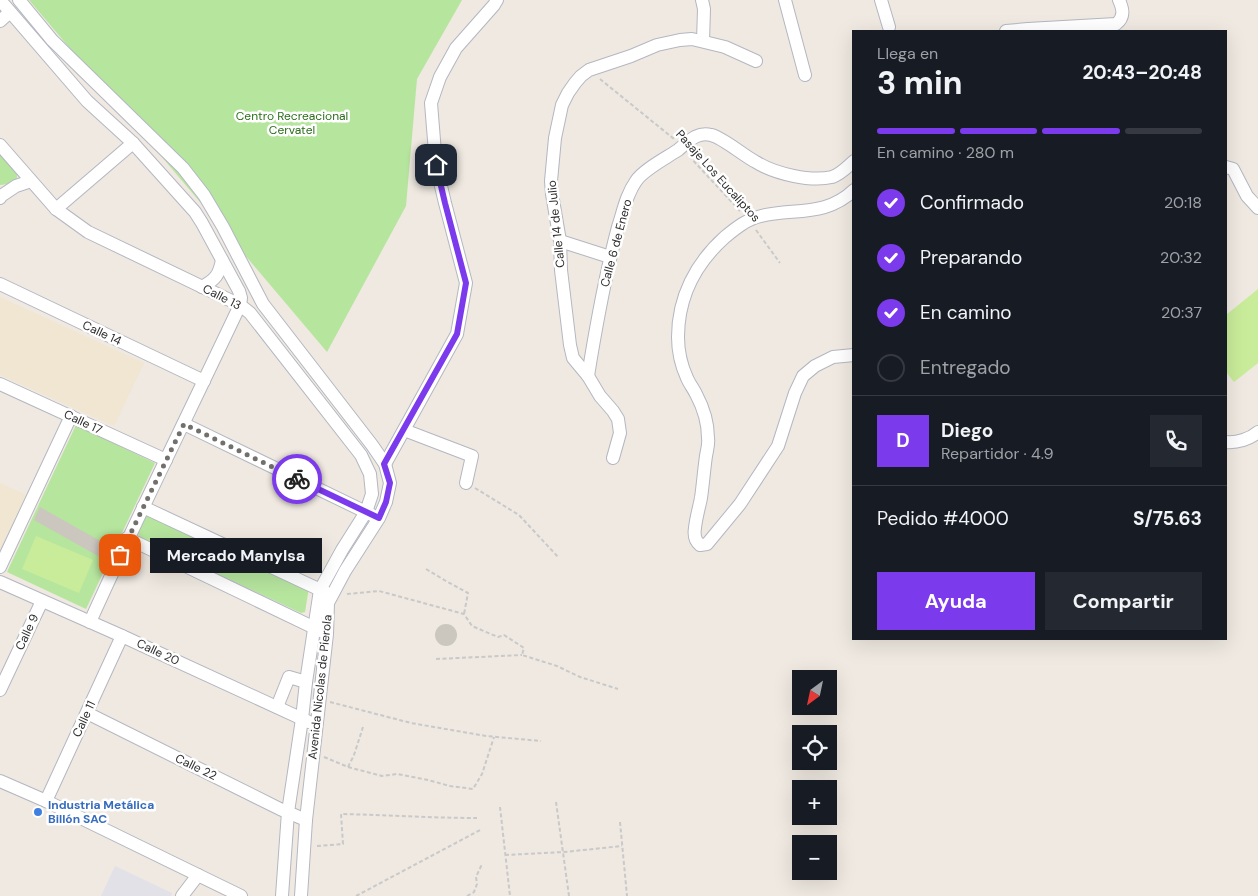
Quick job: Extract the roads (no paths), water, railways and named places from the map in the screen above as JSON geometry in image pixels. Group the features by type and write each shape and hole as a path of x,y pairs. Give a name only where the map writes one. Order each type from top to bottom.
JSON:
{"street":[{"path":"0,0 87,101 133,143 195,212 239,291 240,305 184,424 127,538 90,622"},
{"path":"19,0 52,40 183,168 204,195 224,226 263,304 372,445 384,464 457,334 466,283 436,165 431,103 440,77 456,48 497,0"},
{"path":"702,0 704,10 703,41"},
{"path":"785,0 805,75"},
{"path":"880,0 889,28"},
{"path":"1017,30 1116,24 1121,20 1123,12 1119,0"},
{"path":"0,21 10,12"},
{"name":"Calle 14 de Julio","path":"613,458 620,433 616,414 602,400 588,376 573,358 570,345 561,270 560,241 551,181 555,138 562,104 581,76 589,70 657,45 692,39 725,47 756,61"},
{"name":"Calle 6 de Enero","path":"588,376 610,257 625,203 635,182 645,173 693,137 712,134 758,164 784,174 807,178 832,176 843,171 852,164"},
{"path":"56,209 133,143"},
{"name":"Calle 13","path":"0,145 56,209 88,232 240,305 250,313 361,455 370,474 372,494 366,512 342,550 326,593"},
{"path":"1227,167 1233,169 1247,196 1258,208"},
{"path":"0,196 16,186 31,181"},
{"path":"852,192 841,200 826,207 767,215 748,220 718,244 701,264 687,289 680,317 678,345 688,380 702,406 707,425 708,445 695,529 696,542 700,545 707,544 740,504 778,446 803,376 815,366 833,357 852,355"},
{"path":"560,241 610,257"},
{"path":"202,287 215,279 220,272 222,260"},
{"name":"Calle 14","path":"0,284 204,381"},
{"name":"Calle 17","path":"0,384 166,460"},
{"path":"0,566 71,416"},
{"path":"184,424 379,518"},
{"path":"404,430 472,456 466,483"},
{"path":"1227,442 1248,438 1258,432"},
{"name":"Avenida Nicolas de Pierola","path":"301,896 306,820 327,634 328,603 326,593 346,571 379,518 386,502 390,483 384,464"},
{"path":"143,507 326,593 314,628 306,682 288,812 282,896"},
{"path":"127,538 327,634"},
{"name":"Calle 20","path":"0,582 316,725"},
{"name":"Calle 9","path":"0,690 42,600"},
{"name":"Calle 11","path":"46,801 122,636"},
{"path":"277,707 289,677 306,682"},
{"name":"Calle 22","path":"87,713 306,820"},
{"path":"0,781 46,801 241,896"},
{"path":"182,896 198,875"}],"place":[{"name":"Mercado Manylsa","path":"120,555"},
{"name":"Industria Metálica Billón SAC","path":"38,812"}],"park label":[{"name":"Centro Recreacional Cervatel","path":"292,123"}]}
